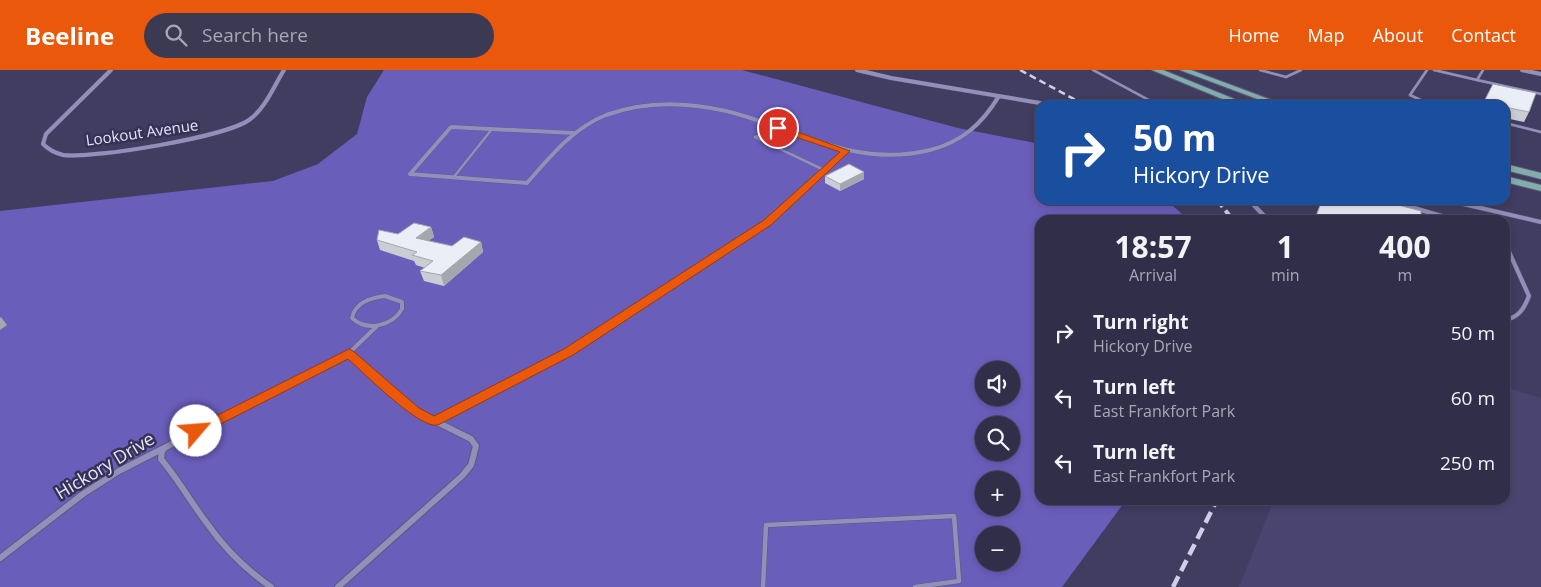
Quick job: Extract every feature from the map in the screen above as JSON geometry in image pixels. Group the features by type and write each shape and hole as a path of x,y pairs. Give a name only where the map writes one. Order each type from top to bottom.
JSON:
{"main road":[{"path":"1156,70 1232,100"},
{"path":"1184,70 1267,100"},
{"path":"1510,167 1541,176"},
{"path":"1510,180 1541,188"}],"street":[{"name":"Lookout Avenue","path":"111,70 46,134 43,144 50,152 66,155 131,148 207,135 236,127 249,120 284,70"},
{"path":"857,70 891,78 1035,102"},
{"path":"1522,70 1541,74"},
{"path":"574,132 451,127 410,174 527,184 574,132 607,115 632,108 664,104 712,109 739,115 845,151 896,155 923,151 948,144 973,129 984,119 999,96"},
{"path":"338,587 448,490 471,464 476,446 471,439 415,411 349,353"},
{"name":"Hickory Drive","path":"0,558 83,494 144,457 349,353"},
{"path":"179,440 162,451 161,459 220,540 238,560 270,587"}],"lane":[{"path":"1093,70 1149,100"},
{"path":"1260,70 1280,77 1290,78 1294,77 1301,70"},
{"path":"1420,100 1410,95 1427,70"},
{"path":"1434,70 1541,94"},
{"path":"1477,80 1483,70"},
{"path":"1510,124 1541,132"},
{"path":"778,128 755,137 824,170"},
{"path":"453,178 492,129"},
{"path":"434,422 577,347 767,222 845,151"},
{"path":"1254,205 1263,215"},
{"path":"1404,205 1438,215"},
{"path":"1467,205 1509,215"},
{"path":"1510,215 1541,222"},
{"path":"1510,254 1529,296 1524,309 1514,318 1510,319"},
{"path":"349,353 377,326 398,316 403,306 402,302 392,297 377,297 361,303 355,308 352,318 354,322 360,325 377,326"},
{"path":"763,587 766,525 954,516 959,581 915,587"}],"shaded area":[{"path":"384,70 742,70 958,128 1035,143 1035,205 1172,205 1183,215 1035,215 1035,505 1122,505 1062,587 0,587 0,211 273,181 318,164 357,134 367,97"},
{"path":"1510,389 1541,398 1541,587 1239,587 1272,505 1510,505"}],"building":[{"path":"1493,84 1536,93 1529,112 1510,108 1510,100 1485,100"},
{"path":"849,164 864,172 840,184 825,176"},
{"path":"1320,205 1398,205 1421,211 1421,214 1425,215 1317,215"},
{"path":"414,223 431,227 416,238 452,246 464,237 481,242 441,275 420,271 433,261 412,255 417,252 377,240 379,230 398,234"}],"railway":[{"path":"1020,70 1076,100"},
{"path":"1221,205 1229,215"},
{"path":"1173,587 1214,505"}],"route":[{"path":"196,431 349,353 415,411 434,422 569,352 767,222 845,151 778,128"}]}
